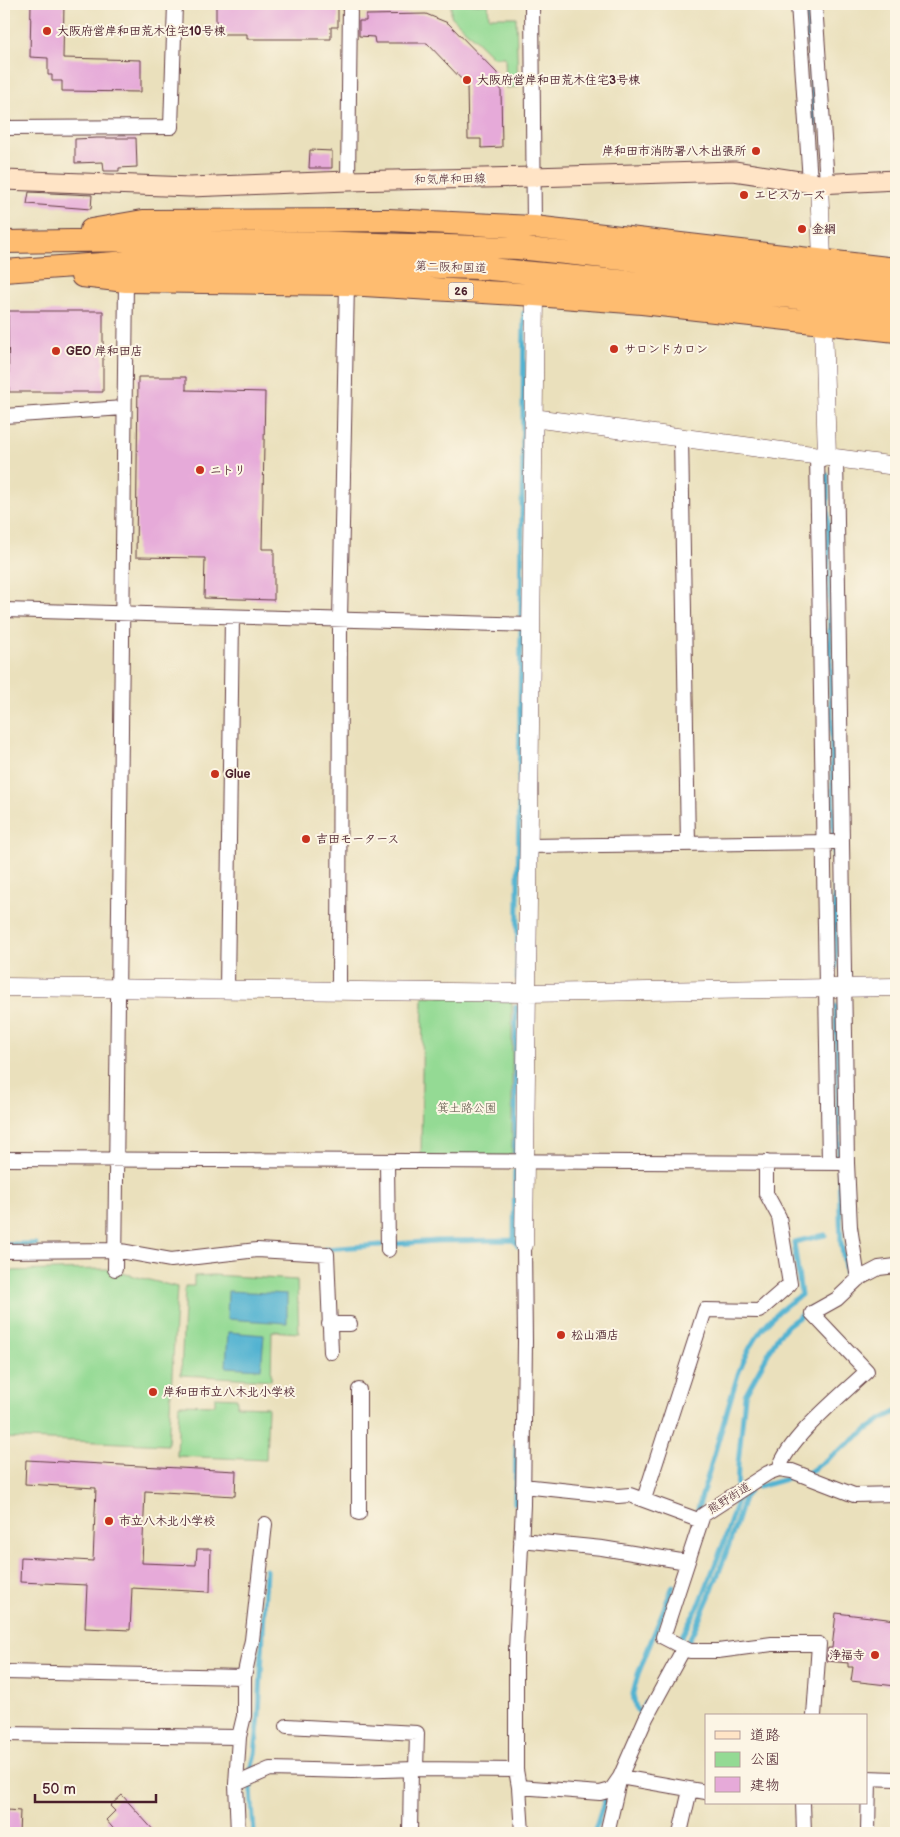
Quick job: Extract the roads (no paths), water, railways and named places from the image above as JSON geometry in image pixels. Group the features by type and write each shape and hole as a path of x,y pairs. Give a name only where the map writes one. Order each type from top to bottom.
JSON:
{"highway":[{"name":"26","path":"26,241 143,221 388,220 534,227 896,269"},
{"name":"第二阪和国道","path":"4,242 26,241 208,250 479,268 792,297 896,311"},
{"name":"第二阪和国道","path":"14,271 129,262 208,250 518,248 786,276 896,291"},
{"name":"26","path":"14,271 126,281 346,284 642,303 896,331"}],"main road":[{"name":"和気岸和田線","path":"4,180 190,187 734,171 819,183 896,180"}],"street":[{"path":"4,128 171,127 175,4"},
{"path":"348,181 350,4"},
{"path":"532,4 534,227"},
{"path":"798,4 819,183"},
{"path":"815,4 822,259"},
{"path":"115,1270 126,281"},
{"path":"339,991 340,620 346,284"},
{"path":"522,1833 516,1770 516,1650 523,1505 524,1244 535,296"},
{"path":"823,322 833,842 826,987 839,1163 858,1279"},
{"path":"4,416 124,408"},
{"path":"533,418 896,466"},
{"path":"681,437 688,844"},
{"path":"827,456 833,842 845,987 839,1163"},
{"path":"4,610 531,625"},
{"path":"227,989 232,617"},
{"path":"528,846 833,842"},
{"path":"4,987 527,993 896,986"},
{"path":"4,1159 839,1163"},
{"path":"387,1161 388,1250"},
{"path":"644,1500 705,1310 759,1311 790,1284 779,1217 766,1193 766,1162"},
{"path":"4,1251 115,1250 171,1260 257,1250 326,1254 330,1352"},
{"path":"896,1266 879,1268 858,1279 837,1299 812,1313 867,1372 806,1429 782,1460 779,1469 792,1471 854,1495 896,1494"},
{"path":"329,1324 350,1324"},
{"path":"359,1390 359,1514"},
{"name":"熊野街道","path":"523,1486 618,1496 630,1495 701,1521 703,1515 779,1469"},
{"path":"701,1521 663,1637 690,1651 718,1651 772,1644 819,1644 814,1714"},
{"path":"238,1833 236,1784 239,1737 244,1716 244,1677 252,1640 265,1524"},
{"path":"521,1540 602,1548 688,1562"},
{"path":"607,1833 620,1777 680,1645"},
{"path":"4,1672 244,1677"},
{"path":"286,1726 418,1733 410,1833"},
{"path":"4,1734 239,1737"},
{"path":"236,1784 270,1768 352,1771 414,1769 516,1770"},
{"path":"519,1787 606,1792 620,1777"},
{"path":"620,1777 705,1792"},
{"path":"868,1833 868,1778 896,1780"},
{"path":"680,1833 690,1790"},
{"path":"803,1804 804,1833"}],"water":[{"path":"228,1291 287,1294 287,1323 227,1319"},
{"path":"228,1332 264,1335 261,1369 226,1367"}],"waterway":[{"path":"806,4 817,164"},
{"path":"4,295 4,322"},
{"path":"521,618 524,313"},
{"path":"827,475 836,967"},
{"path":"517,979 521,630"},
{"path":"836,1006 841,1243 847,1279 844,1286"},
{"path":"515,1153 516,1007"},
{"path":"515,1171 514,1240 518,1246"},
{"path":"697,1512 743,1361 762,1328 779,1311 801,1295 794,1242 825,1235"},
{"path":"394,1244 437,1241 514,1240"},
{"path":"4,1244 36,1244"},
{"path":"325,1249 381,1245"},
{"path":"678,1643 700,1603 724,1542 737,1500 738,1464 745,1395 778,1336 788,1325 811,1308"},
{"path":"808,1473 882,1419 896,1412"},
{"path":"515,1503 516,1445"},
{"path":"758,1487 793,1477"},
{"path":"687,1644 712,1591 744,1498 749,1492"},
{"path":"254,1833 250,1774 255,1754 259,1715 266,1570"},
{"path":"641,1712 636,1710 633,1694 638,1674 673,1586"},
{"path":"640,1714 645,1703"},
{"path":"594,1833 607,1793"}],"place":[{"name":"大阪府営岸和田荒木住宅10号棟","path":"47,31"},
{"name":"大阪府営岸和田荒木住宅3号棟","path":"467,80"},
{"name":"岸和田市消防署八木出張所","path":"756,151"},
{"name":"エビスカーズ","path":"744,195"},
{"name":"金綱","path":"802,229"},
{"name":"サロンドカロン","path":"614,349"},
{"name":"GEO 岸和田店","path":"56,351"},
{"name":"ニトリ","path":"200,470"},
{"name":"Glue","path":"215,774"},
{"name":"吉田モータース","path":"306,839"},
{"name":"松山酒店","path":"561,1335"},
{"name":"岸和田市立八木北小学校","path":"153,1392"},
{"name":"市立八木北小学校","path":"109,1521"},
{"name":"浄福寺","path":"875,1655"}],"park label":[{"name":"箕土路公園","path":"467,1108"}]}
